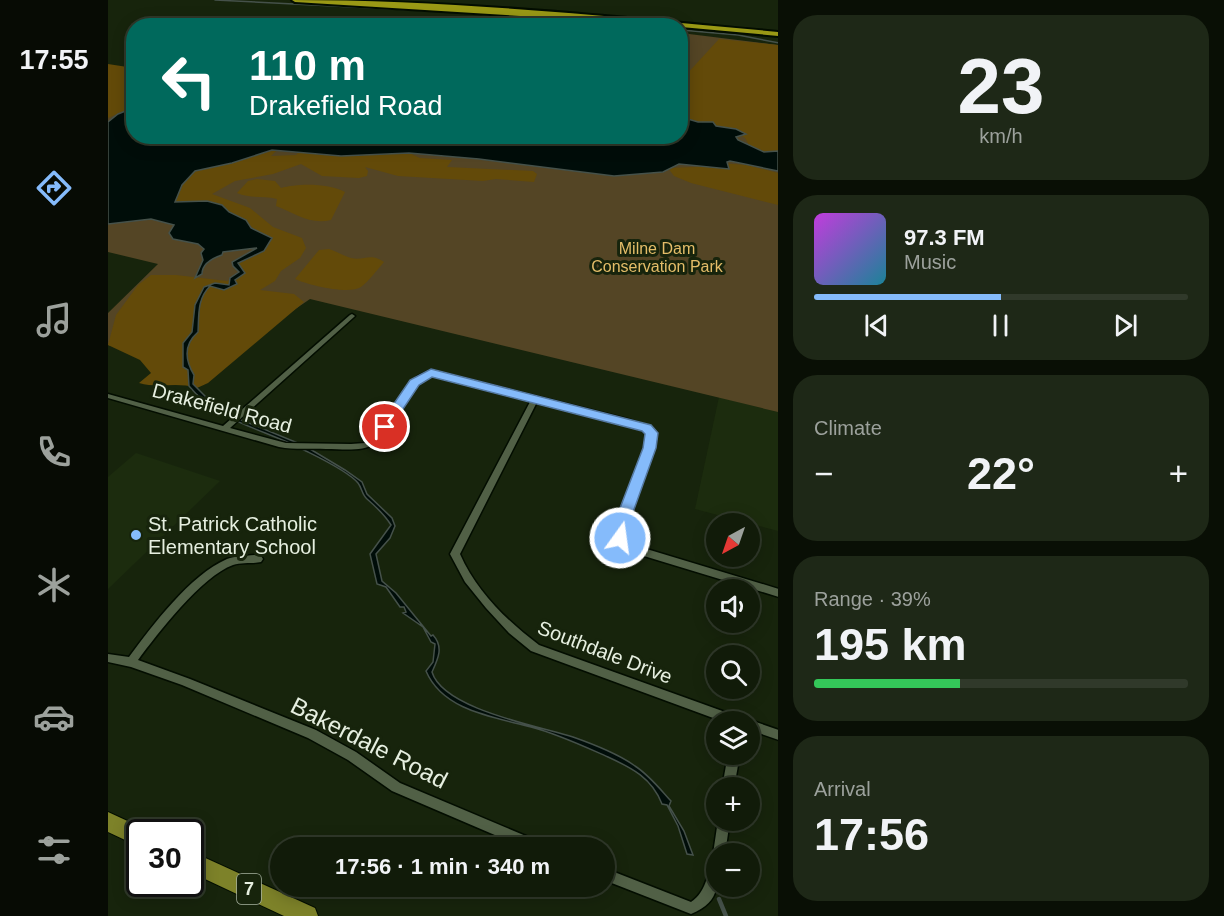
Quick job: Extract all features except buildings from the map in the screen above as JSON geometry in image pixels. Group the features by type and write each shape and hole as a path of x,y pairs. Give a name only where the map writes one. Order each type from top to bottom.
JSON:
{"highway":[{"path":"296,0 341,1"},
{"path":"317,0 541,12 606,18"},
{"path":"436,0 664,18"},
{"path":"688,20 778,27"},
{"path":"688,26 778,34"}],"main road":[{"path":"108,822 126,830"},
{"name":"7","path":"204,868 307,916"}],"street":[{"path":"224,429 352,316"},
{"name":"Drakefield Road","path":"108,396 284,446 365,446 381,433 414,383 431,372 627,422 646,428 651,433 650,448 620,529 620,538 637,550 778,593"},
{"name":"Southdale Drive","path":"535,399 455,554 460,570 516,635 536,648 709,711"},
{"path":"131,662 152,633 214,572 240,559 258,559"},
{"name":"Bakerdale Road","path":"108,658 131,662 312,734 352,756 396,787 515,837"},
{"path":"760,729 778,735"},
{"path":"615,878 691,908 697,906 706,895"}],"shaded area":[{"path":"719,39 778,45 778,154 753,152 745,138 737,133 721,127 688,121 688,73"},
{"path":"108,64 126,67 126,110 108,118"},
{"path":"126,111 126,144 688,144 688,119 713,122 716,126 736,129 746,134 736,137 738,140 764,152 778,151 778,171 730,161 727,162 729,169 679,164 663,172 614,176 479,159 409,153 341,156 272,150 232,163 195,171 182,185 175,202 207,201 222,205 229,212 246,220 251,228 272,238 264,251 238,263 245,273 235,280 237,284 224,290 210,286 203,296 198,332 190,342 187,353 194,375 193,384 213,404 232,416 305,446 345,470 362,482 367,494 392,518 395,526 390,538 376,554 382,581 396,593 436,640 439,653 432,672 440,685 472,706 573,737 635,766 650,778 671,801 669,806 684,831 693,855 687,854 678,826 667,805 662,804 653,787 633,770 561,737 471,710 444,695 426,671 433,662 435,644 431,642 423,627 403,613 406,612 404,607 400,607 386,587 377,584 370,554 391,525 365,497 358,483 317,456 228,417 201,398 189,386 188,370 183,367 183,343 192,332 195,305 204,287 215,283 229,285 230,278 239,272 232,262 257,248 223,252 222,255 209,262 202,270 202,274 195,278 203,260 201,253 204,249 198,244 173,239 169,233 174,225 151,219 108,224 108,122"},
{"path":"277,150 271,156 296,155 300,151 341,156 409,153 420,158 452,160 447,167 533,171 537,174 534,182 496,179 483,181 398,176 365,167 368,171 367,176 359,178 322,176 301,164 273,174 235,181 212,194 250,208 273,227 302,238 306,248 300,258 281,271 275,281 260,290 294,294 304,302 208,383 197,388 139,383 151,373 140,360 108,345 116,315 138,285 151,275 176,275 227,281 244,273 238,264 264,251 254,229 245,220 225,209 207,201 175,203 182,185 195,171 232,163"},
{"path":"718,163 747,165 778,173 778,205 691,183 674,176 668,168"},
{"path":"257,179 275,181 281,188 313,185 331,187 345,192 331,220 316,221 302,218 276,206 277,199 237,193 248,181"},
{"path":"329,249 351,258 371,257 384,262 364,285 355,289 328,288 295,279 319,250"},
{"path":"719,397 778,412 778,531 760,526 760,513 710,513 695,509"},
{"name":"St. Patrick Catholic Elementary School","path":"136,453 220,481 108,589 108,477"}],"green space":[{"name":"Milne Dam Conservation Park","path":"688,34 778,45 778,412 310,299 204,372 108,345 108,313 158,264 108,252 108,65 126,68 126,144 688,144"}],"waterway":[{"path":"215,0 528,18"},
{"path":"688,31 738,35 778,43"},
{"path":"719,899 726,916"}],"place":[{"name":"St. Patrick Catholic Elementary School","path":"136,535"}],"route":[{"path":"385,427 414,383 431,372 646,428 651,433 650,448 620,529 620,538"}]}
